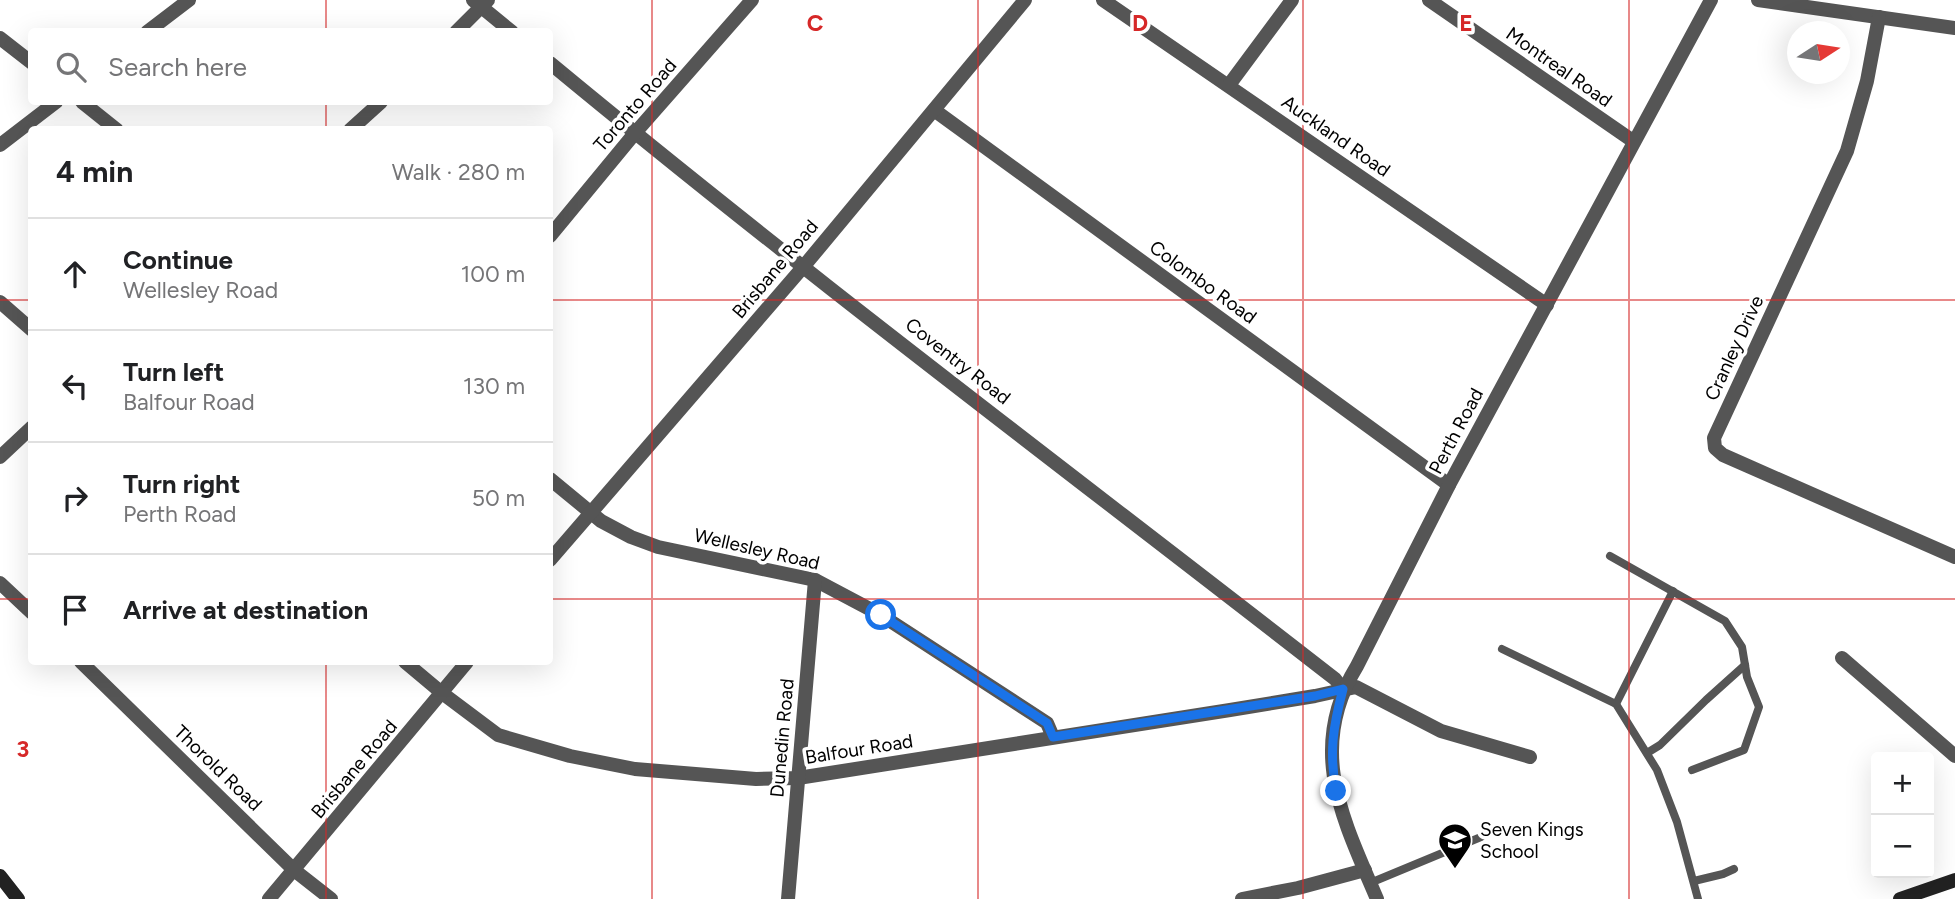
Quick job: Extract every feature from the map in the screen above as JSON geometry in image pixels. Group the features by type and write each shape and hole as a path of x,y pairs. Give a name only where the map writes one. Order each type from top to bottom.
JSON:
{"street":[{"path":"153,28 189,0"},
{"name":"Toronto Road","path":"553,232 752,0"},
{"name":"Brisbane Road","path":"553,557 804,266 1025,0"},
{"name":"Auckland Road","path":"1103,0 1547,305"},
{"path":"1228,85 1292,0"},
{"name":"Montreal Road","path":"1429,0 1633,141"},
{"name":"Perth Road","path":"1377,899 1342,815 1332,767 1333,729 1343,689 1449,485 1711,0"},
{"path":"1758,0 1955,27"},
{"path":"459,28 481,2 508,28"},
{"name":"Cranley Drive","path":"1879,17 1867,81 1847,152 1714,438 1716,448 1723,455 1955,557"},
{"path":"0,38 28,60"},
{"name":"Coventry Road","path":"553,66 635,134 1335,679 1343,689"},
{"path":"0,145 52,105"},
{"path":"86,105 112,126"},
{"path":"354,126 378,105"},
{"name":"Colombo Road","path":"934,110 1449,485"},
{"path":"0,302 28,326"},
{"path":"0,457 28,431"},
{"name":"Wellesley Road","path":"553,482 592,513 631,537 658,547 814,579 881,615 1047,723 1053,737"},
{"name":"Dunedin Road","path":"788,899 814,579"},
{"path":"0,583 28,610"},
{"path":"1842,658 1955,756"},
{"name":"Thorold Road","path":"84,665 294,870 331,899"},
{"name":"Balfour Road","path":"409,665 498,735 570,756 635,769 756,779 798,778 1303,698 1343,689"},
{"name":"Brisbane Road","path":"269,899 465,665"},
{"path":"1343,689 1356,687 1441,732 1530,757"},
{"path":"0,876 18,899"},
{"path":"1242,899 1367,877"},
{"path":"1900,899 1955,880"}],"lane":[{"path":"1610,556 1725,621 1742,647 1759,707 1744,750 1692,770"},
{"path":"1615,704 1673,592"},
{"path":"1502,649 1615,704 1657,770 1677,822 1698,899"},
{"path":"1647,754 1745,665"},
{"path":"1367,877 1481,837"},
{"path":"1694,881 1734,869"}],"place":[{"name":"Seven Kings School","path":"1455,870"}],"route":[{"path":"881,615 1047,723 1053,737 1315,696 1343,689 1331,749 1336,791"}]}
